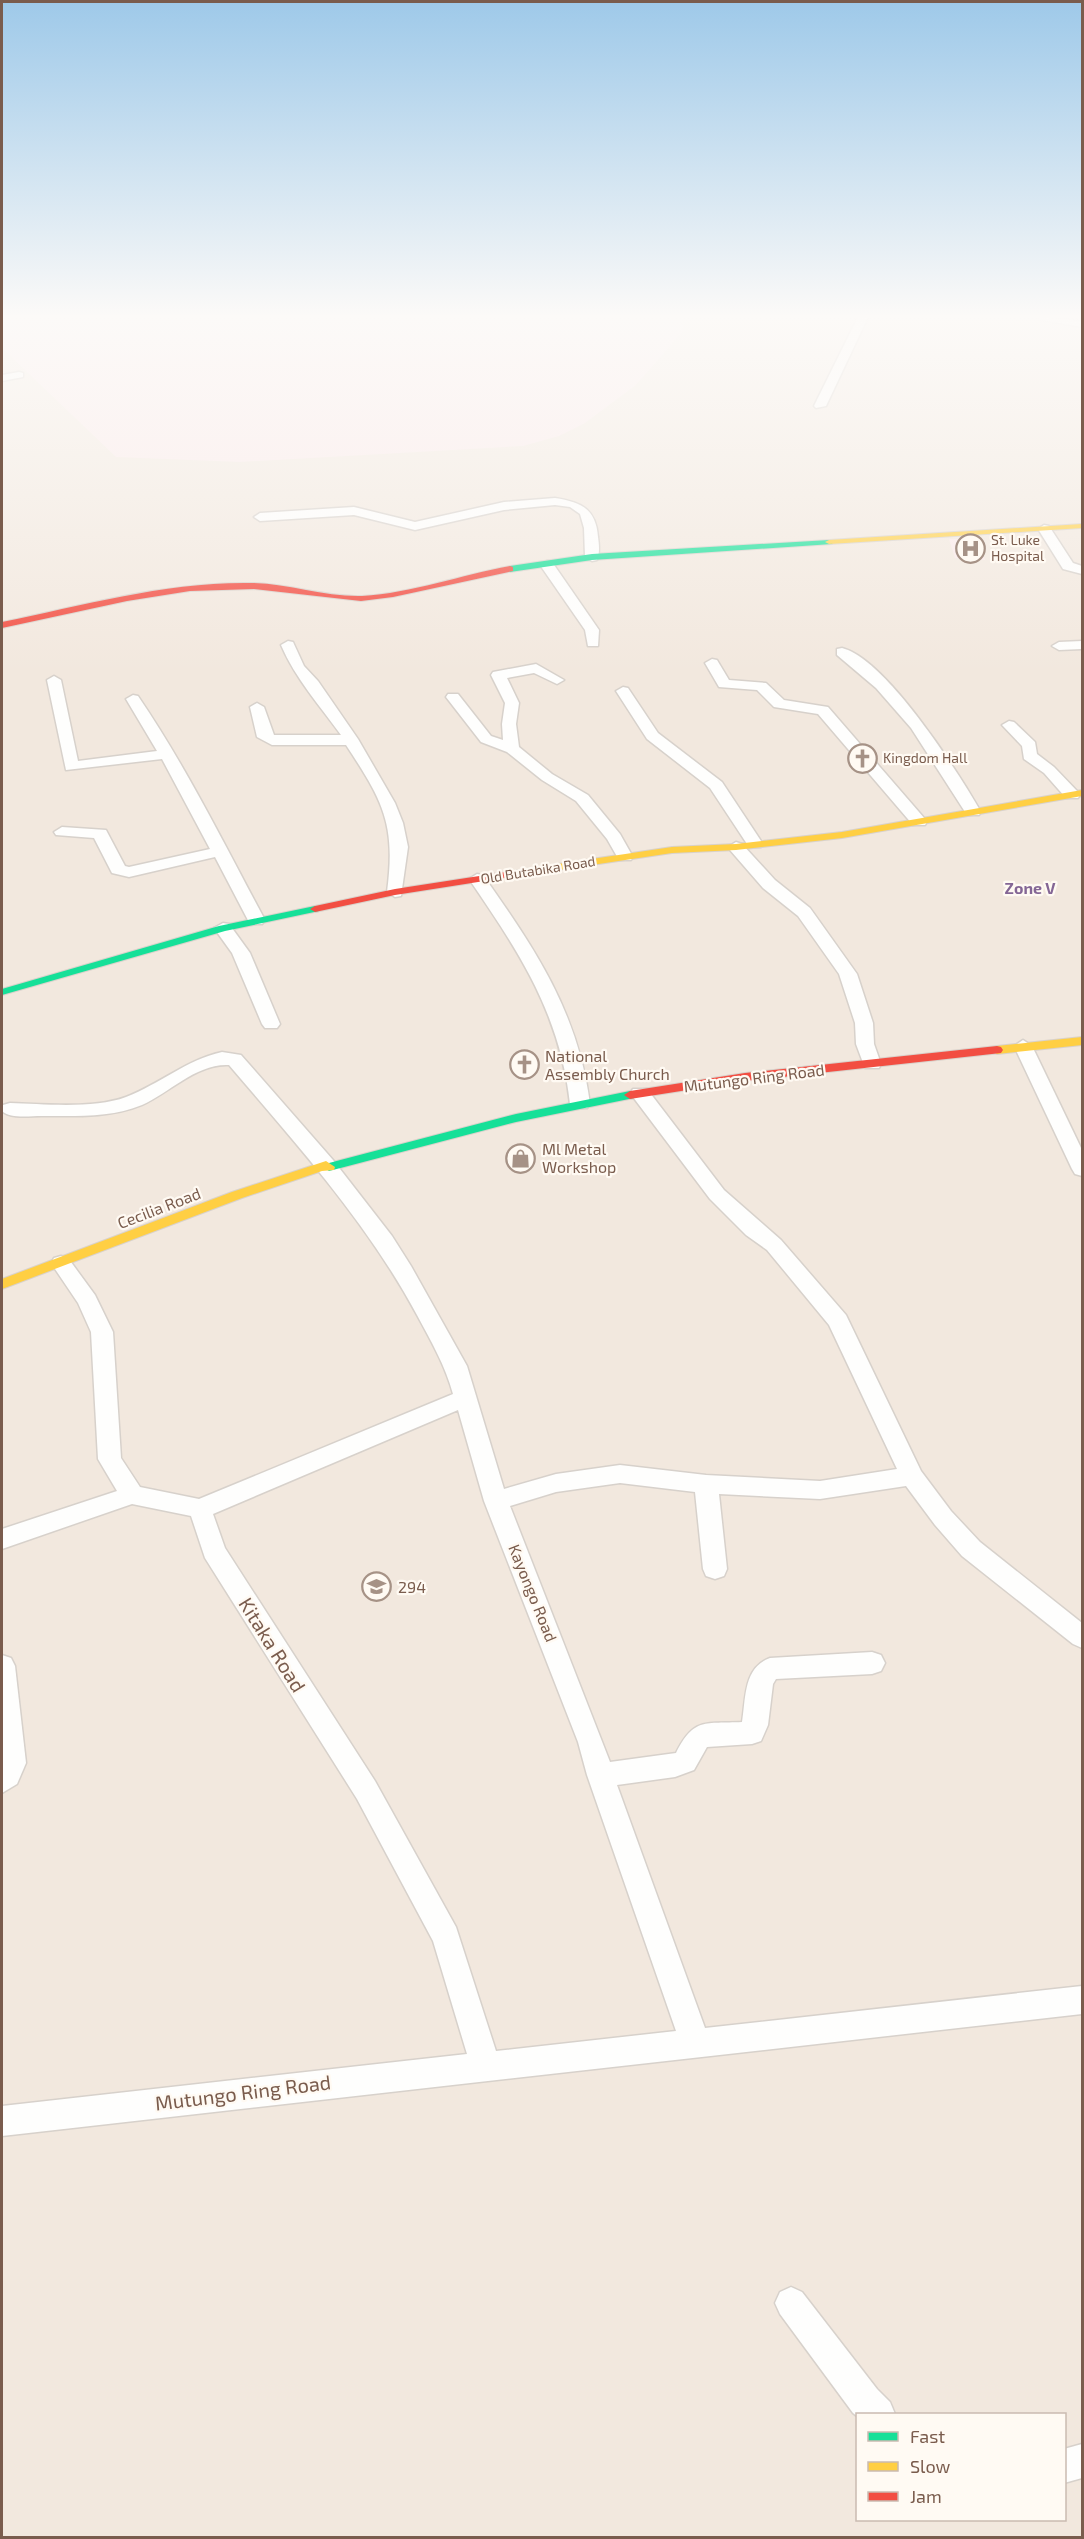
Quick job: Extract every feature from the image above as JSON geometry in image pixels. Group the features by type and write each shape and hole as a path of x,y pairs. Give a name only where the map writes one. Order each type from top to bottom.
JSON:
{"street":[{"path":"260,517 354,511 365,512 396,525 415,526 537,501 560,501 576,506 586,514 592,536 592,557"},
{"path":"2,624 161,593 193,589 255,586 341,598 375,597 483,574 592,557 1083,526"},
{"path":"1044,529 1068,566 1083,570"},
{"path":"547,565 592,630 593,643"},
{"path":"288,645 298,668 313,684 384,797 396,826 400,859 395,892"},
{"path":"1059,646 1083,645"},
{"path":"842,652 872,676 923,732 950,770 973,812"},
{"path":"712,663 724,684 761,686 779,704 823,710 919,822"},
{"path":"512,749 509,724 512,703 498,675 536,668 558,680"},
{"path":"54,680 71,767 166,754"},
{"path":"623,691 652,736 702,772 716,785 756,844"},
{"path":"453,697 486,738 512,749 547,777 582,798 614,837 625,857"},
{"path":"133,699 222,851 256,921"},
{"path":"257,707 265,737 272,740 350,740"},
{"path":"1009,725 1030,745 1029,756 1077,794"},
{"name":"Old Butabika Road","path":"2,992 223,928 395,892 672,850 736,847 842,835 1077,794"},
{"path":"62,832 100,832 118,869 129,872 222,851"},
{"path":"736,847 769,884 804,912 848,974 864,1023 865,1044 872,1064"},
{"path":"477,879 527,949 552,998 578,1073 580,1104"},
{"path":"223,928 240,953 271,1024"},
{"name":"Mutungo Ring Road","path":"326,1167 580,1104 640,1093 745,1077 1083,1041"},
{"path":"1023,1046 1083,1169"},
{"name":"Kayongo Road","path":"10,1109 124,1104 209,1060 228,1057 234,1059 326,1167 385,1241 404,1270 456,1366 496,1501 591,1742 600,1775 695,2042"},
{"path":"640,1093 701,1177 761,1236 774,1245 838,1321 912,1476 943,1518 971,1549 1083,1637"},
{"name":"Cecilia Road","path":"2,1284 237,1195 326,1167"},
{"path":"61,1263 87,1300 102,1332 110,1459 132,1495"},
{"path":"2,1539 132,1495 200,1509 465,1398"},
{"path":"496,1501 556,1483 620,1474 706,1484 820,1490 912,1476"},
{"path":"706,1484 715,1569"},
{"name":"Kitaka Road","path":"200,1509 214,1551 366,1790 446,1937 485,2066"},
{"path":"600,1775 685,1762 696,1740 702,1736 752,1733 758,1689 762,1676 770,1669 872,1663"},
{"path":"2,1666 13,1763 8,1776 2,1781"},
{"name":"Mutungo Ring Road","path":"2,2121 1083,2000"},
{"path":"791,2303 865,2402 876,2413"},
{"path":"1066,2466 1083,2461"}],"shaded area":[{"path":"2,435 1082,435 1082,2537 2,2538"},
{"path":"93,435 560,435 523,446 240,462 116,457"},
{"path":"949,539 979,539 985,560 955,558"}],"traffic: fast":[{"path":"510,569 592,557 829,542"},
{"path":"2,992 223,928 315,909"},
{"path":"329,1167 516,1118 630,1095"}],"traffic: slow":[{"path":"829,542 1082,526"},
{"path":"545,869 672,850 736,847 842,835 1082,793"},
{"path":"997,1050 1082,1041"},
{"path":"2,1284 237,1195 326,1165 326,1168 329,1167"}],"traffic: jam":[{"path":"2,625 127,598 190,589 254,586 361,598 393,594 510,569"},
{"path":"315,909 395,892 545,869"},
{"path":"630,1095 745,1077 997,1050"}],"place":[{"name":"St. Luke Hospital","path":"970,548"},
{"name":"Kingdom Hall","path":"862,758"},
{"name":"National Assembly Church","path":"524,1065"},
{"name":"Ml Metal Workshop","path":"521,1158"},
{"name":"294","path":"377,1587"}],"district":[{"name":"Zone V","path":"1030,888"}]}
